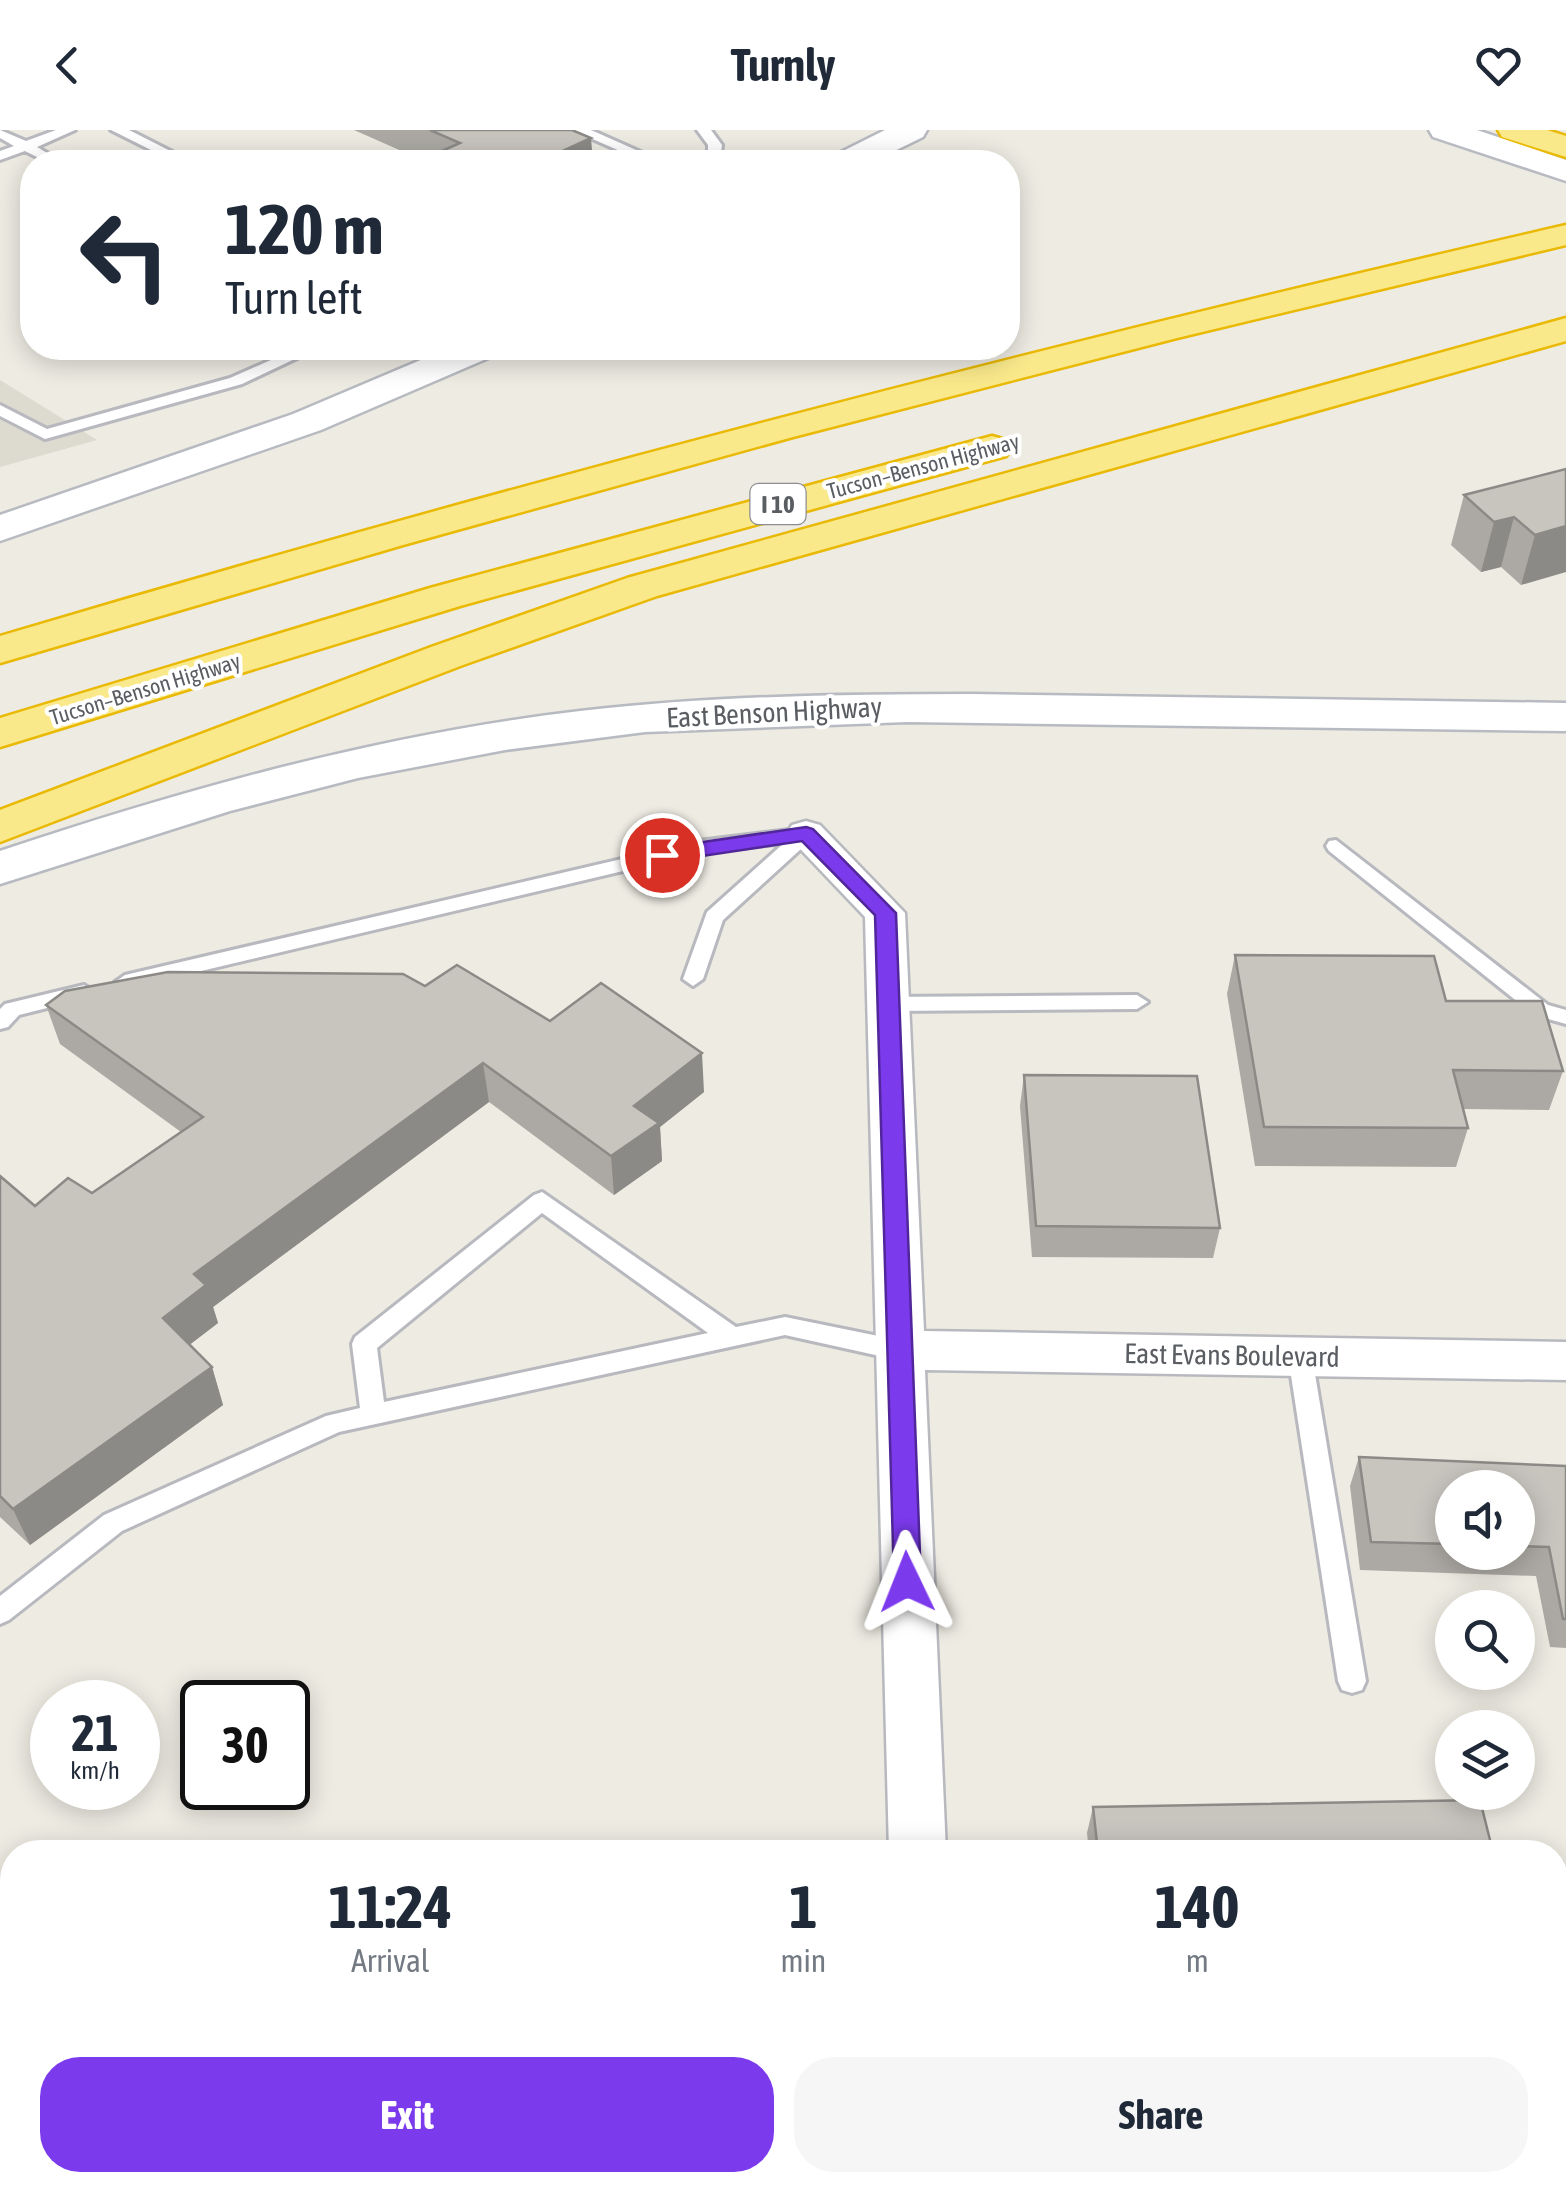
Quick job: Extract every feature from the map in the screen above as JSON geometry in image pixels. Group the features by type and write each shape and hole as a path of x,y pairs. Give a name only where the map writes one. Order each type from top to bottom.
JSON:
{"highway":[{"path":"1514,130 1566,147"},
{"path":"0,650 506,502 1096,346 1566,236"},
{"name":"Tucson–Benson Highway","path":"0,734 462,592 1038,436 1274,376 1566,310"},
{"path":"0,827 495,638 642,587 1566,328"},
{"path":"0,620 506,502"}],"main road":[{"path":"871,150 910,130"},
{"path":"1445,130 1566,171"},
{"path":"0,529 308,422 452,360"},
{"name":"East Benson Highway","path":"0,868 153,818 315,774 483,740 646,719 858,706 1566,717"}],"street":[{"path":"806,834 885,913 918,1840"},
{"name":"East Evans Boulevard","path":"898,1350 1566,1361"}],"lane":[{"path":"0,156 68,130"},
{"path":"118,130 160,150"},
{"path":"579,130 627,150"},
{"path":"0,133 33,150"},
{"path":"0,410 45,434 236,381 283,360"},
{"path":"693,979 714,917 806,834"},
{"path":"0,1022 12,1009 331,931 699,847 806,834"},
{"path":"1336,846 1541,1010 1566,1018"},
{"path":"888,1004 1137,1002"},
{"path":"373,1414 364,1344 542,1201 732,1337"},
{"path":"0,1612 113,1523 335,1423 786,1326 898,1350"},
{"path":"1300,1356 1352,1681"}],"shaded area":[{"path":"0,380 97,440 0,467"}],"building":[{"path":"430,130 572,130 591,138 565,150 444,150 460,143"},
{"path":"1566,469 1566,526 1535,535 1514,517 1494,522 1464,495"},
{"path":"1235,955 1434,956 1446,1001 1542,1001 1563,1071 1453,1070 1468,1128 1264,1127"},
{"path":"457,965 550,1021 601,983 702,1053 634,1106 659,1123 611,1156 483,1063 194,1274 206,1285 163,1318 212,1367 13,1509 0,1496 0,1176 35,1206 68,1178 92,1193 203,1117 46,1005 65,991 168,972 403,974 425,986"},
{"path":"1024,1075 1197,1076 1220,1228 1036,1226"},
{"path":"1359,1457 1566,1466 1566,1619 1549,1547 1535,1547 1535,1470 1435,1470 1435,1544 1371,1542"},
{"path":"1435,1801 1435,1810 1482,1810 1490,1840 1097,1840 1093,1807"}],"route":[{"path":"662,855 806,834 885,913 907,1582"}]}
